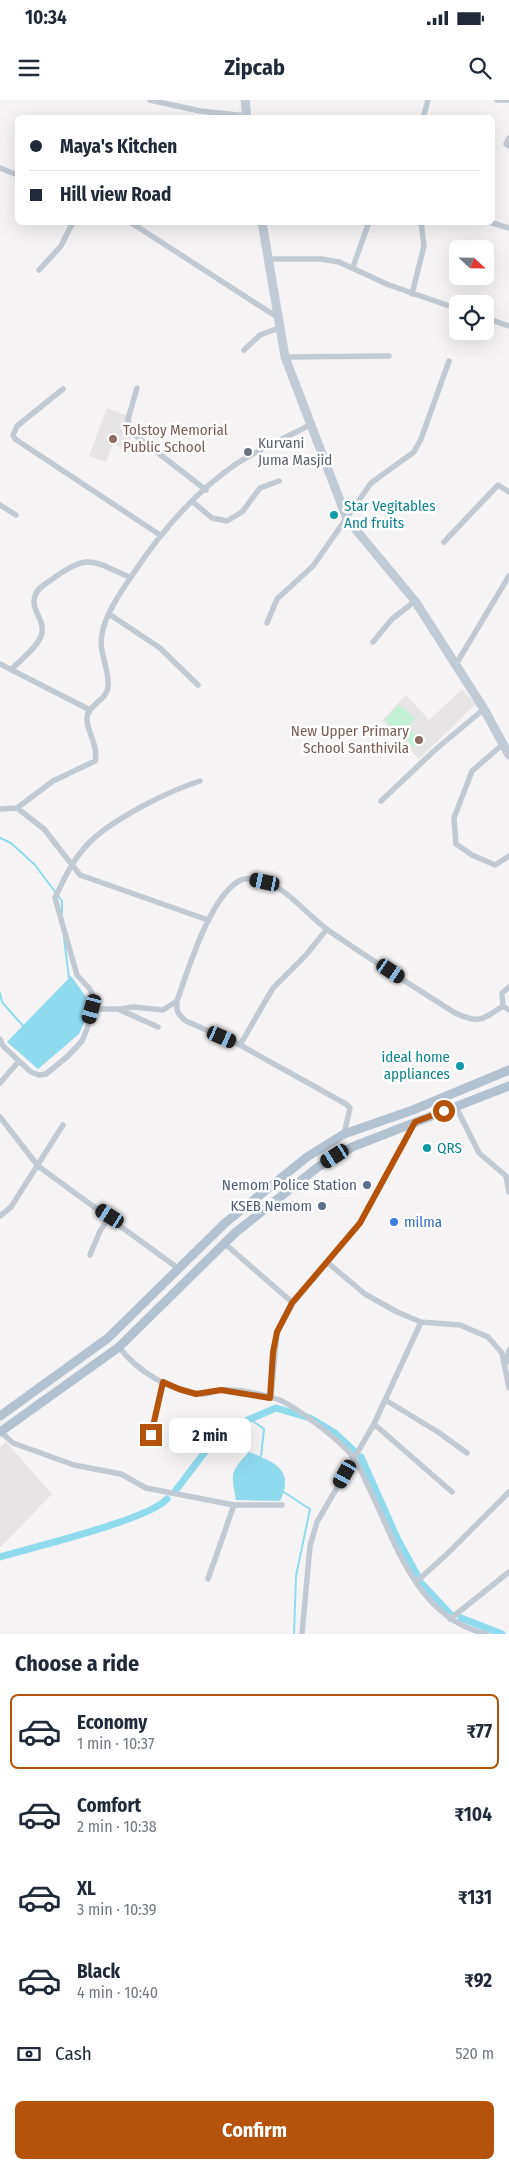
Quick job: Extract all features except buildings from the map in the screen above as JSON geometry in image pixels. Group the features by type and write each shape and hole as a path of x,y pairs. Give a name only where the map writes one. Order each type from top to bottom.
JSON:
{"main road":[{"path":"0,1416 108,1338 253,1199 307,1157 344,1134 413,1110 509,1070"},
{"path":"0,1432 119,1347 224,1243 286,1190 335,1156 352,1147 509,1086"},
{"path":"413,1110 415,1122"}],"street":[{"path":"150,100 200,111 231,115"},
{"path":"245,100 247,115"},
{"path":"424,115 428,100"},
{"path":"497,100 509,100"},
{"path":"509,138 506,144 509,146"},
{"path":"0,168 15,175"},
{"path":"495,224 509,228"},
{"path":"39,270 60,246 71,225"},
{"path":"135,225 277,318"},
{"path":"262,225 284,356 347,519 415,601 484,709 509,755"},
{"path":"353,267 368,225"},
{"path":"412,294 424,246 421,225"},
{"path":"267,259 321,259 353,267 412,294 449,306"},
{"path":"494,321 509,326"},
{"path":"244,350 260,335 279,328"},
{"path":"284,356 390,356"},
{"path":"267,623 277,599 313,566 371,483 414,452 421,439 449,361"},
{"path":"137,388 128,419 131,432 206,490"},
{"path":"63,389 17,426 13,435 15,440 160,534"},
{"path":"0,809 17,808 53,781 91,765 95,761 97,753 87,717 90,710 106,695 108,686 101,649 102,634 109,614 130,577 160,534 206,490 236,465 310,426"},
{"path":"193,502 212,518 227,521 242,512 260,488 279,481"},
{"path":"444,542 498,485 509,492"},
{"path":"0,505 16,515"},
{"path":"11,670 41,638 43,623 34,606 35,596 45,584 81,561 94,563 130,577"},
{"path":"455,666 509,576"},
{"path":"373,642 392,619 415,601"},
{"path":"109,614 160,648 198,685"},
{"path":"0,664 90,710"},
{"path":"381,801 435,750 484,709"},
{"path":"502,745 472,771 454,818 456,844 472,856 495,865 509,856"},
{"path":"0,1040 3,1046 19,1061 32,1072 39,1075 51,1070 82,1041 94,999 90,989 77,975 55,898 71,865 87,844 108,827 178,788 200,781"},
{"path":"17,808 44,829 80,875 208,920"},
{"path":"344,1134 350,1108 240,1045 186,1021 179,1016 176,1010 177,1001 208,920 230,887 240,880 248,878 265,882 282,892 327,929 455,1014 471,1021 482,1020 503,1006"},
{"path":"240,1045 272,988 306,955 327,929"},
{"path":"503,1006 502,993 509,987"},
{"path":"92,1009 134,1007 162,1010 177,1001"},
{"path":"503,1006 509,1010"},
{"path":"118,1009 158,1027"},
{"path":"0,1083 19,1061"},
{"path":"456,1107 479,1153 506,1176 509,1192"},
{"path":"0,1117 38,1166 71,1191 110,1216 179,1269"},
{"path":"270,1398 273,1352 277,1332 292,1303 328,1263 360,1223 415,1122"},
{"path":"0,1216 11,1207 62,1126"},
{"path":"90,1255 100,1231 110,1216"},
{"path":"224,1243 292,1303"},
{"path":"328,1263 365,1294 397,1312 421,1322 460,1325 488,1337 502,1353 509,1388"},
{"path":"302,1634 312,1538 317,1522 387,1400 387,1394 421,1322"},
{"path":"119,1347 143,1370 179,1389 196,1394 228,1391 279,1399 315,1424 345,1448 354,1458 383,1517 400,1559 434,1605 450,1619 487,1634"},
{"path":"505,1365 509,1350"},
{"path":"151,1435 163,1382"},
{"path":"387,1400 438,1432 467,1454"},
{"path":"374,1424 452,1492"},
{"path":"0,1432 13,1444 74,1465 121,1474 146,1488 234,1505 282,1505"},
{"path":"416,1582 509,1492"},
{"path":"208,1579 234,1505"},
{"path":"450,1619 509,1572"}],"shaded area":[{"name":"Tolstoy Memorial Public School","path":"107,408 128,416 122,431 132,435 127,449 113,444 106,462 89,456"},
{"name":"New Upper Primary School Santhivila","path":"462,689 476,704 419,759 382,720 406,695 429,720"},
{"path":"6,1442 52,1494 0,1548 0,1447"}],"green space":[{"path":"399,705 415,718 407,727 421,740 414,747 385,720"}],"water":[{"path":"71,976 86,997 84,1023 79,1034 38,1069 7,1042"},
{"path":"249,1452 274,1464 284,1475 284,1490 280,1501 236,1500 233,1484 235,1469"}],"waterway":[{"path":"0,838 11,843 35,865 62,901 62,914"},
{"path":"64,938 69,978"},
{"path":"0,993 2,1002 24,1027"},
{"path":"176,1490 211,1444 243,1422 276,1408 310,1418 335,1433 353,1450"},
{"path":"250,1419 264,1429 261,1456"},
{"path":"361,1457 397,1538 417,1575"},
{"path":"282,1491 310,1509 296,1576 294,1634"},
{"path":"0,1557 115,1524 138,1516 167,1499"},
{"path":"421,1583 450,1614"},
{"path":"461,1618 502,1634"}],"place":[{"name":"Tolstoy Memorial Public School","path":"113,439"},
{"name":"Kurvani Juma Masjid","path":"248,452"},
{"name":"Star Vegitables And fruits","path":"334,515"},
{"name":"New Upper Primary School Santhivila","path":"419,740"},
{"name":"ideal home appliances","path":"460,1066"},
{"name":"QRS","path":"427,1148"},
{"name":"Nemom Police Station","path":"367,1185"},
{"name":"KSEB Nemom","path":"322,1206"},
{"name":"milma","path":"394,1222"}],"route":[{"path":"151,1435 163,1382 196,1394 221,1390 270,1398 273,1352 277,1332 292,1303 328,1263 360,1223 415,1122 444,1111"}]}
